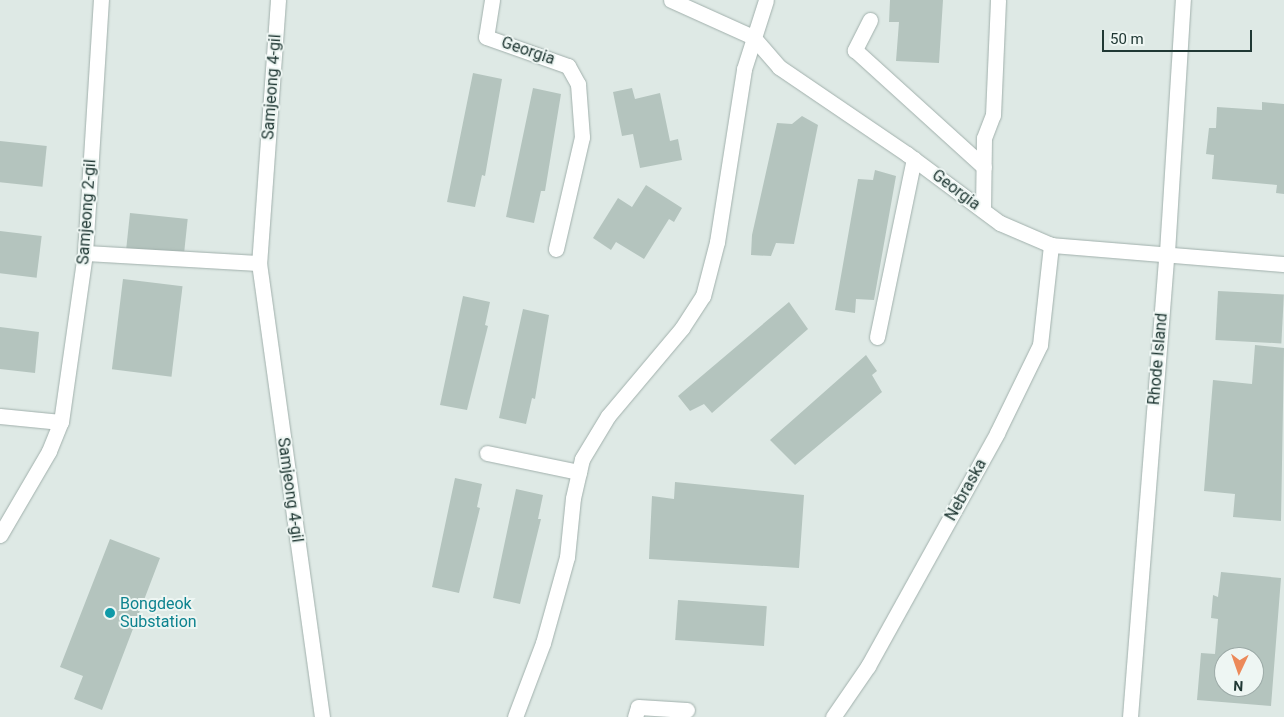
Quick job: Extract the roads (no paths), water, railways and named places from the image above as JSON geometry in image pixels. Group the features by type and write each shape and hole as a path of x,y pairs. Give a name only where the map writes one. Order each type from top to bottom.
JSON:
{"street":[{"name":"Samjeong 2-gil","path":"0,535 49,451 61,422 85,253 101,0"},
{"name":"Samjeong 4-gil","path":"278,0 259,263 322,717"},
{"name":"Georgia","path":"492,0 486,37 568,66 578,84 582,137 556,249"},
{"name":"Georgia","path":"671,0 753,37 779,67 914,159 1000,223 1051,245 1167,252 1284,264"},
{"path":"515,717 543,643 567,557 582,459 608,416 682,328 703,296 717,242 744,69 766,0"},
{"path":"983,210 984,138 993,115 998,0"},
{"name":"Rhode Island","path":"1130,717 1167,252 1183,0"},
{"path":"870,20 855,50 984,167"},
{"path":"877,337 914,159"},
{"name":"Nebraska","path":"833,717 887,632 997,433 1040,346 1051,245"},
{"path":"85,253 259,263"},
{"path":"0,416 61,422"},
{"path":"487,453 579,472"},
{"path":"634,717 638,707 687,710"}],"place":[{"name":"Bongdeok Substation","path":"110,613"}]}
